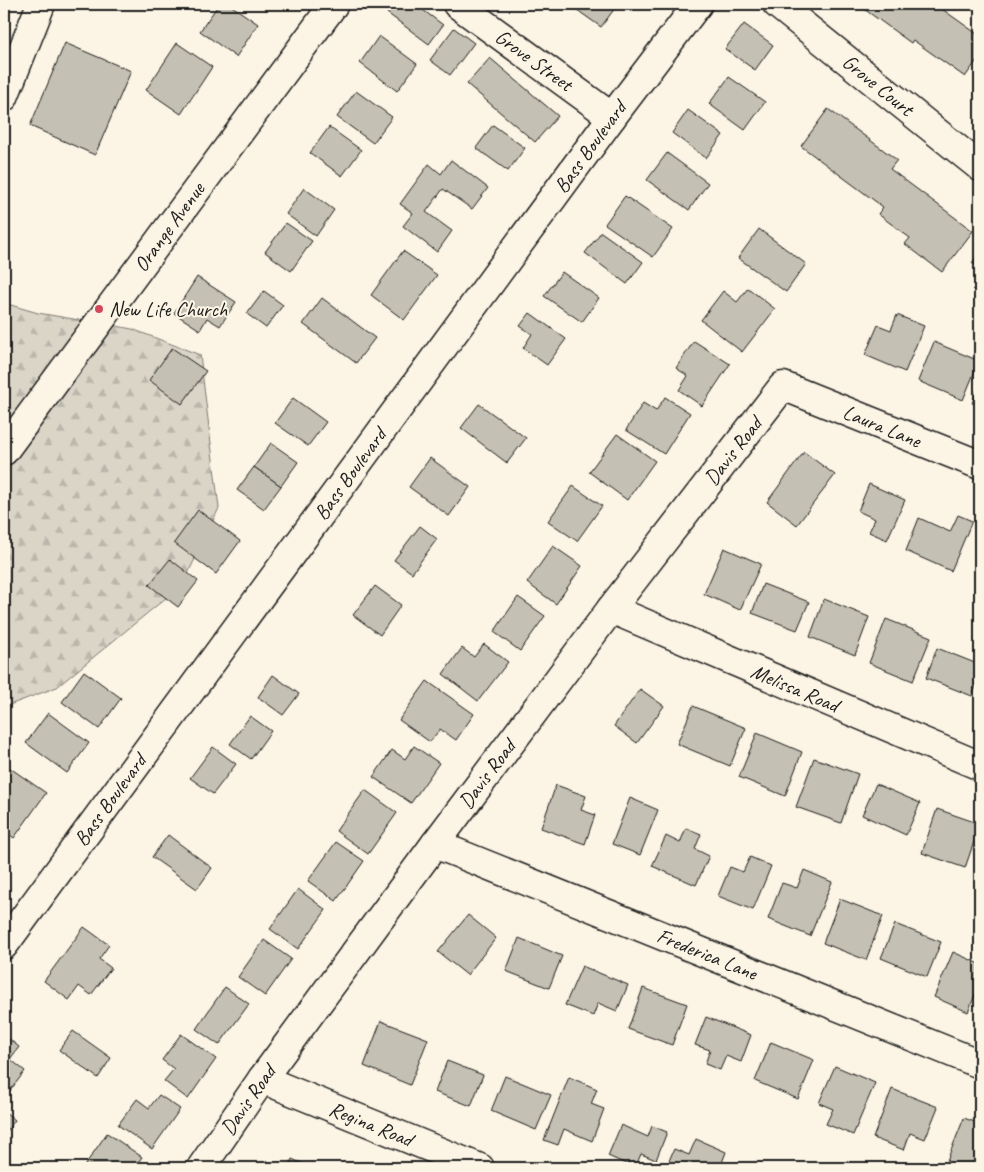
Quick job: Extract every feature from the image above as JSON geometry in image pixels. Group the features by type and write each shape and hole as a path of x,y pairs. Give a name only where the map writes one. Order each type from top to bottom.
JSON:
{"street":[{"path":"4,97 41,4"},
{"name":"Orange Avenue","path":"4,451 334,4"},
{"name":"Grove Street","path":"457,4 612,117"},
{"name":"Bass Boulevard","path":"4,945 612,117 698,4"},
{"name":"Grove Court","path":"777,4 980,167"},
{"name":"Laura Lane","path":"783,386 980,465"},
{"name":"Davis Road","path":"201,1168 262,1079 435,844 611,609 783,386"},
{"name":"Melissa Road","path":"611,609 980,766"},
{"name":"Frederica Lane","path":"435,844 980,1064"},
{"name":"Regina Road","path":"262,1079 480,1168"}],"green space":[{"path":"4,303 38,313 85,321 4,432"},
{"path":"111,325 132,329 200,355 219,508 183,584 57,687 4,707 4,471"}],"building":[{"path":"219,4 229,4 258,24 236,57 200,31"},
{"path":"394,4 415,4 443,25 429,44 387,13"},
{"path":"571,4 618,4 601,27"},
{"path":"868,4 935,4 980,36 980,56 965,77 913,40 911,43 864,9"},
{"path":"744,24 773,45 755,70 725,49"},
{"path":"454,28 474,43 450,75 430,60"},
{"path":"379,36 417,64 397,91 360,63"},
{"path":"65,43 131,71 95,155 30,126"},
{"path":"177,43 212,67 181,114 146,90"},
{"path":"490,58 558,116 535,142 467,84"},
{"path":"729,77 765,102 745,130 709,104"},
{"path":"356,91 392,117 373,143 337,117"},
{"path":"828,109 897,160 890,169 973,231 942,272 905,244 910,238 878,214 883,207 801,146"},
{"path":"688,110 723,135 706,158 672,133"},
{"path":"493,125 525,148 508,171 476,148"},
{"path":"329,127 361,150 342,176 310,153"},
{"path":"667,153 708,183 689,210 647,180"},
{"path":"451,160 488,188 472,209 443,189 426,212 452,231 437,252 403,226 413,213 400,204 429,164 441,174"},
{"path":"304,188 334,210 316,236 286,214"},
{"path":"625,196 673,229 653,257 605,224"},
{"path":"286,223 312,241 291,271 265,252"},
{"path":"759,229 806,264 786,292 738,258"},
{"path":"601,232 643,262 627,284 585,253"},
{"path":"403,251 437,275 404,320 371,295"},
{"path":"980,252 980,268 972,263"},
{"path":"562,272 599,298 582,322 544,296"},
{"path":"197,277 236,302 220,326 207,318 200,330 174,313"},
{"path":"748,288 775,309 742,352 701,320 723,291 737,302"},
{"path":"264,291 283,305 266,328 247,314"},
{"path":"322,298 375,338 356,363 303,324"},
{"path":"530,313 566,339 547,365 523,348 532,334 520,326"},
{"path":"897,315 924,326 905,372 865,355 878,325 891,330"},
{"path":"694,341 730,364 702,406 679,390 688,376 676,368"},
{"path":"934,342 979,361 963,400 918,381"},
{"path":"172,348 206,371 182,404 149,380"},
{"path":"980,384 980,406 972,403"},
{"path":"665,397 690,413 664,454 626,430 643,403 656,411"},
{"path":"293,398 326,422 308,446 275,423"},
{"path":"479,404 526,438 507,463 461,428"},
{"path":"617,434 655,461 627,500 589,472"},
{"path":"271,443 298,462 281,486 254,467"},
{"path":"804,452 835,475 797,525 767,502"},
{"path":"430,458 470,487 449,516 409,487"},
{"path":"254,467 281,486 264,509 237,490"},
{"path":"869,484 905,500 887,540 869,532 875,519 858,511"},
{"path":"573,486 602,506 577,541 548,521"},
{"path":"198,510 240,541 216,574 174,543"},
{"path":"958,515 972,521 951,571 906,551 919,518 950,532"},
{"path":"420,526 437,539 412,573 394,560"},
{"path":"980,540 980,555 975,552"},
{"path":"553,546 582,566 556,604 527,583"},
{"path":"724,548 761,564 740,610 704,594"},
{"path":"170,559 198,581 178,607 149,585"},
{"path":"763,584 809,602 797,630 752,613"},
{"path":"375,586 401,605 380,635 353,615"},
{"path":"518,597 545,616 520,651 494,632"},
{"path":"824,599 869,617 855,655 810,637"},
{"path":"886,619 931,637 913,681 869,663"},
{"path":"484,644 508,662 478,701 443,674 462,648 474,657"},
{"path":"937,648 980,665 980,676 972,696 926,678"},
{"path":"84,671 121,698 99,729 62,702"},
{"path":"273,675 299,694 283,715 258,697"},
{"path":"427,681 474,714 456,740 440,729 430,742 399,720"},
{"path":"640,689 664,706 637,743 614,726"},
{"path":"693,706 746,728 730,766 677,744"},
{"path":"48,713 89,743 67,773 26,743"},
{"path":"250,716 271,731 251,759 230,744"},
{"path":"757,733 802,752 785,796 739,777"},
{"path":"414,746 439,763 411,803 373,777 392,750 405,759"},
{"path":"213,747 236,764 213,794 190,778"},
{"path":"814,758 858,774 841,823 796,807"},
{"path":"10,768 46,793 14,838 4,830 4,777"},
{"path":"876,784 920,803 906,835 862,815"},
{"path":"556,785 586,796 581,810 595,815 585,844 541,828"},
{"path":"365,790 397,813 368,854 336,831"},
{"path":"630,798 658,810 640,855 612,844"},
{"path":"937,809 980,824 965,868 922,853"},
{"path":"686,828 701,834 695,849 709,856 696,885 652,866 666,836 680,843"},
{"path":"168,835 212,868 197,889 152,857"},
{"path":"336,842 364,861 336,901 308,881"},
{"path":"750,857 771,866 753,910 718,896 730,867 743,872"},
{"path":"804,870 832,882 810,936 768,919 782,883 797,888"},
{"path":"298,889 326,910 298,949 270,929"},
{"path":"840,899 883,916 866,960 823,943"},
{"path":"468,915 496,938 467,975 438,952"},
{"path":"895,924 941,942 927,977 881,958"},
{"path":"84,927 109,945 99,959 111,968 91,995 79,986 69,1000 44,981"},
{"path":"519,938 562,956 549,988 506,971"},
{"path":"264,940 291,959 265,996 238,977"},
{"path":"953,952 980,964 980,983 968,1012 934,997"},
{"path":"582,966 628,985 617,1011 598,1003 593,1016 565,1005"},
{"path":"225,987 249,1004 219,1045 196,1029"},
{"path":"643,988 687,1004 672,1045 628,1029"},
{"path":"706,1017 751,1035 741,1062 726,1056 720,1070 705,1064 710,1050 695,1045"},
{"path":"381,1021 428,1039 410,1085 364,1066"},
{"path":"73,1031 111,1058 98,1078 59,1050"},
{"path":"181,1034 216,1059 188,1099 164,1081 174,1069 162,1060"},
{"path":"4,1035 19,1047 10,1059 25,1071 6,1096 4,1094"},
{"path":"771,1042 814,1060 798,1099 755,1081"},
{"path":"447,1061 483,1075 471,1106 435,1092"},
{"path":"835,1066 875,1083 853,1135 826,1124 833,1109 819,1103"},
{"path":"505,1076 551,1095 536,1130 491,1111"},
{"path":"569,1077 597,1089 591,1104 604,1109 592,1141 564,1129 558,1145 544,1140"},
{"path":"892,1089 938,1107 925,1139 910,1133 904,1150 873,1138"},
{"path":"159,1095 180,1109 152,1149 118,1125 137,1099 149,1108"},
{"path":"4,1111 15,1120 4,1135"},
{"path":"964,1118 980,1124 980,1168 944,1168"},
{"path":"621,1125 648,1137 652,1126 667,1132 656,1160 641,1154 635,1168 608,1156"},
{"path":"107,1133 142,1157 134,1168 83,1168"},
{"path":"696,1139 726,1152 720,1168 666,1168 674,1149 689,1155"},
{"path":"292,1159 310,1167 310,1168 288,1168"}],"place":[{"name":"New Life Church","path":"99,309"}]}
